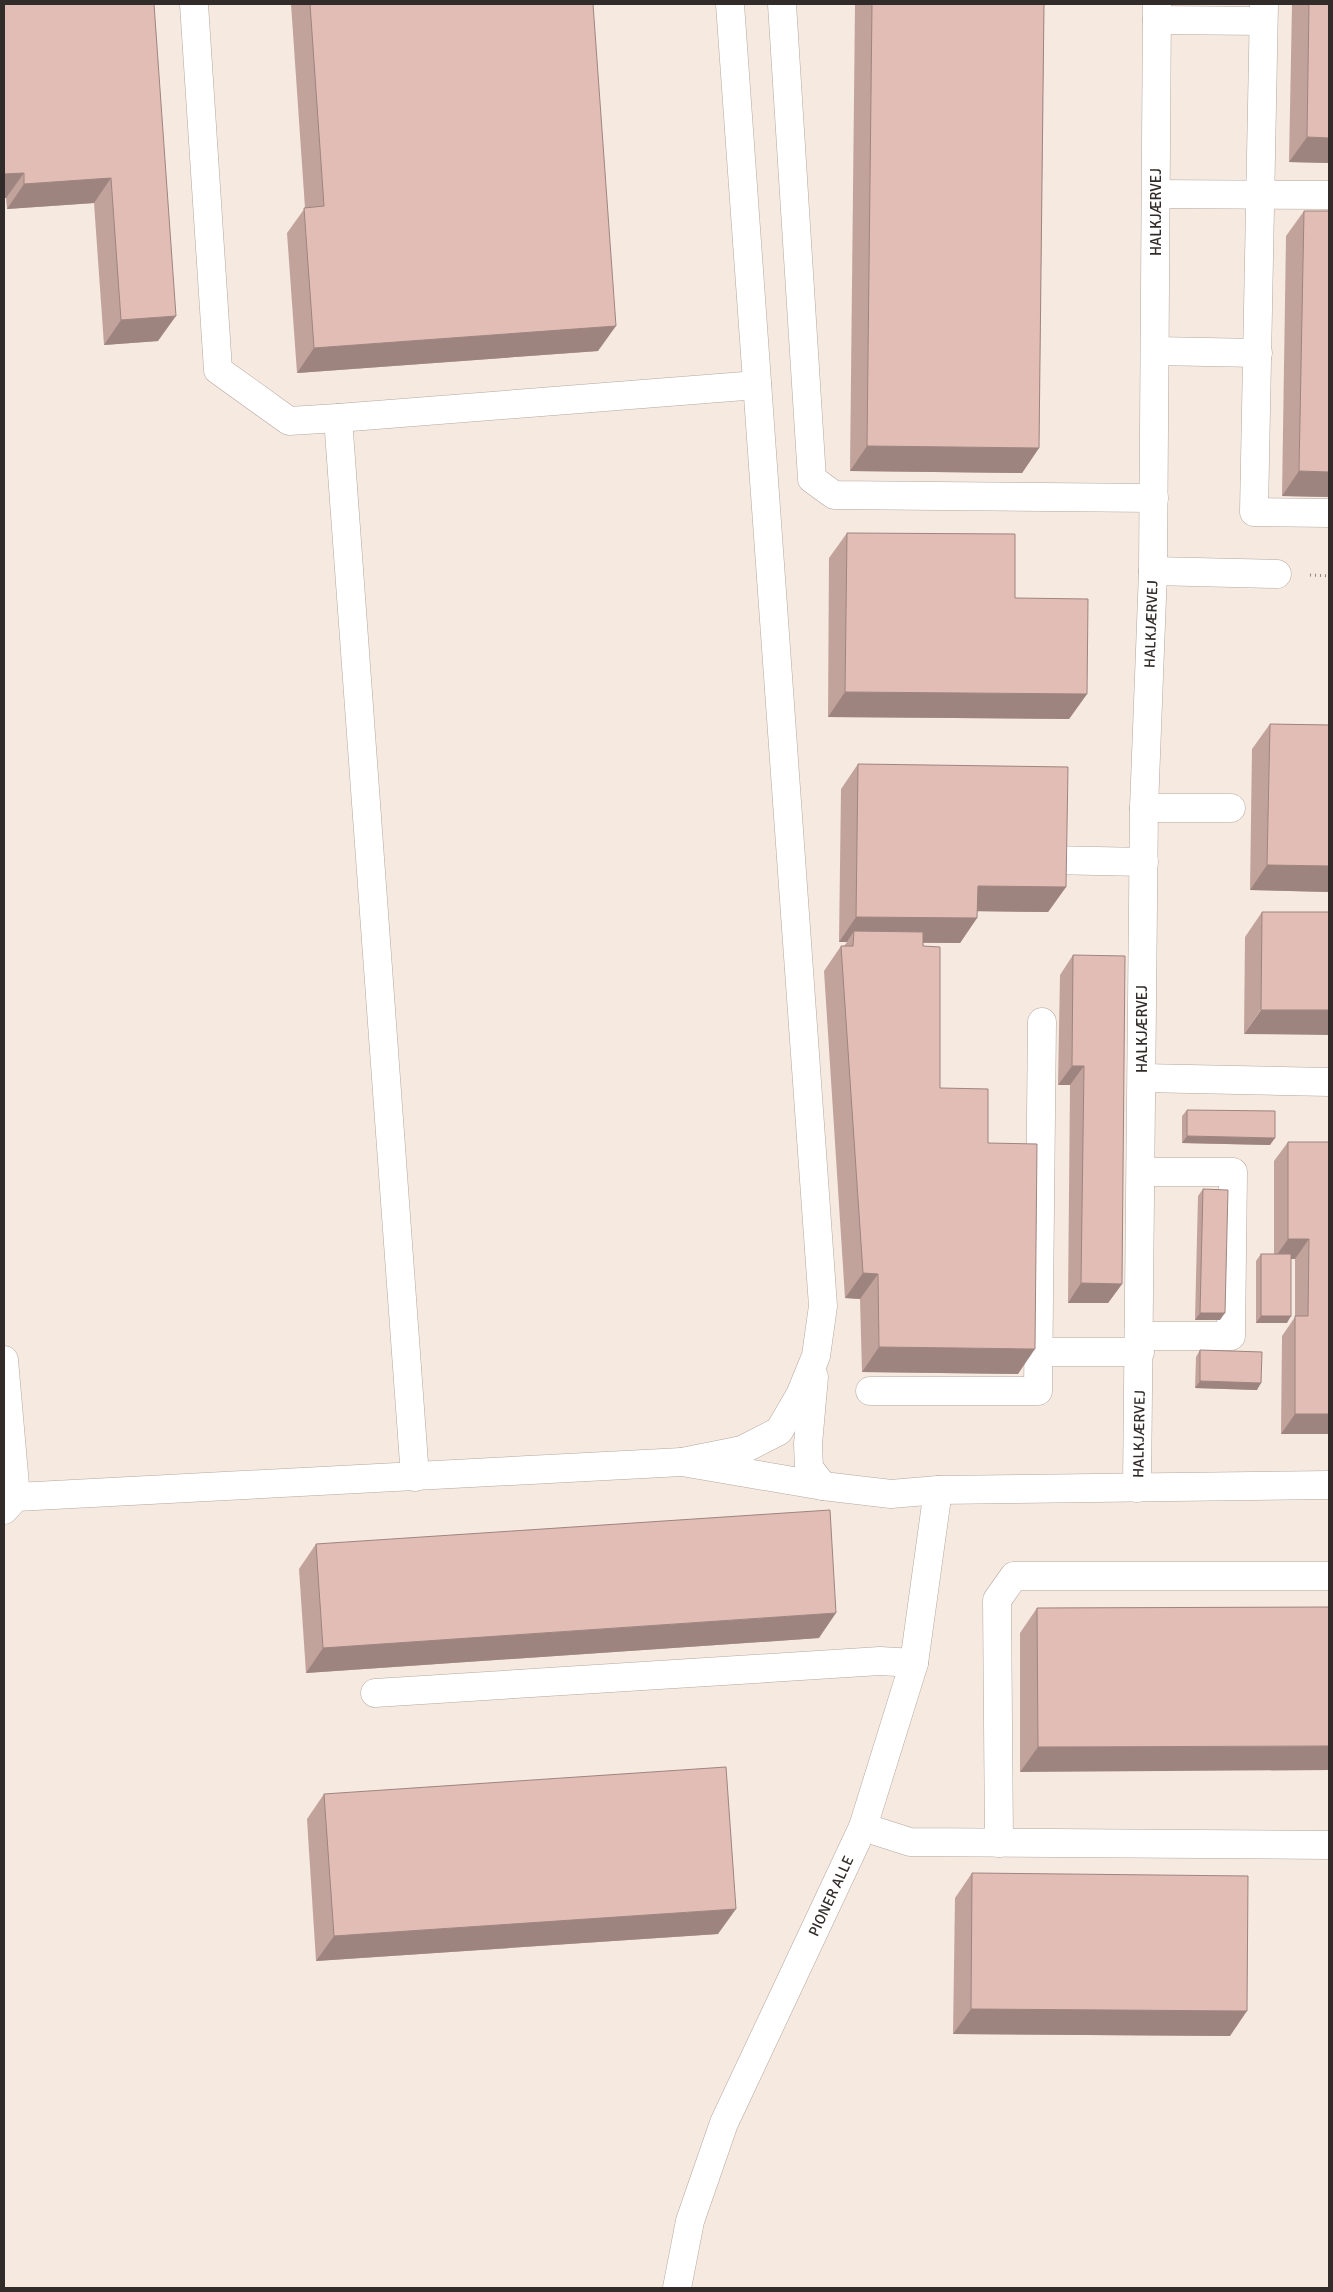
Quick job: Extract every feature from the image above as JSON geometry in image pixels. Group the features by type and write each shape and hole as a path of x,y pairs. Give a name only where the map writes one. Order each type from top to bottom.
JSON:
{"street":[{"path":"194,4 218,370 289,421 757,385"},
{"path":"730,4 822,1306 808,1444 809,1468 823,1486"},
{"path":"782,4 812,479 834,495 1154,498"},
{"path":"1157,12 1264,12 1254,512 1329,513"},
{"name":"HALKJÆRVEJ","path":"1138,1488 1144,808 1154,498 1157,12"},
{"path":"1156,194 1329,195"},
{"path":"1155,351 1258,353"},
{"path":"338,418 415,1477"},
{"name":"HALKJÆRVEJ","path":"1153,571 1277,574"},
{"path":"1144,808 1231,808"},
{"path":"1049,860 1144,862"},
{"path":"870,1391 1038,1391 1042,1022"},
{"path":"1142,1078 1329,1082"},
{"path":"1039,1352 1231,1336 1233,1172 1141,1172"},
{"path":"4,1360 10,1504 415,1477 682,1462 742,1450 779,1431 800,1395 816,1356"},
{"name":"HALKJÆRVEJ","path":"682,1462 823,1486 891,1494 938,1490 1329,1485"},
{"name":"PIONER ALLE","path":"677,2288 690,2221 724,2123 863,1827 914,1663 938,1490"},
{"path":"999,1843 998,1600 1014,1576 1329,1576"},
{"path":"375,1693 880,1661 914,1663"},
{"path":"863,1827 910,1842 1329,1845"}],"building":[{"path":"4,4 154,4 176,316 121,320 111,178 24,184 24,173 4,174"},
{"path":"310,4 593,4 616,326 314,348 304,208 324,206"},
{"path":"872,4 1044,4 1039,448 867,446"},
{"path":"1309,4 1329,4 1329,138 1307,137"},
{"path":"1304,211 1329,211 1329,472 1299,471"},
{"path":"847,533 1015,534 1015,598 1088,599 1087,694 845,692"},
{"path":"1270,724 1329,725 1329,866 1267,865"},
{"path":"858,764 1068,767 1066,887 978,886 977,918 856,917"},
{"path":"1262,912 1329,912 1329,1010 1261,1010"},
{"path":"854,931 923,932 923,946 940,947 940,1088 988,1089 988,1143 1037,1144 1035,1349 879,1347 878,1274 863,1273 841,946 853,946"},
{"path":"1073,955 1125,956 1122,1284 1081,1283 1084,1066 1072,1066"},
{"path":"1187,1110 1275,1111 1275,1138 1187,1136"},
{"path":"1288,1142 1329,1142 1329,1414 1295,1414 1295,1316 1308,1316 1309,1239 1288,1239"},
{"path":"1203,1189 1228,1190 1225,1313 1200,1313"},
{"path":"1261,1254 1291,1254 1291,1316 1261,1316"},
{"path":"1200,1350 1262,1352 1261,1383 1200,1381"},
{"path":"830,1510 836,1613 323,1648 316,1544"},
{"path":"1329,1607 1329,1746 1038,1747 1037,1608"},
{"path":"726,1767 736,1909 334,1936 324,1794"},
{"path":"972,1873 1248,1876 1247,2011 971,2009"}]}
